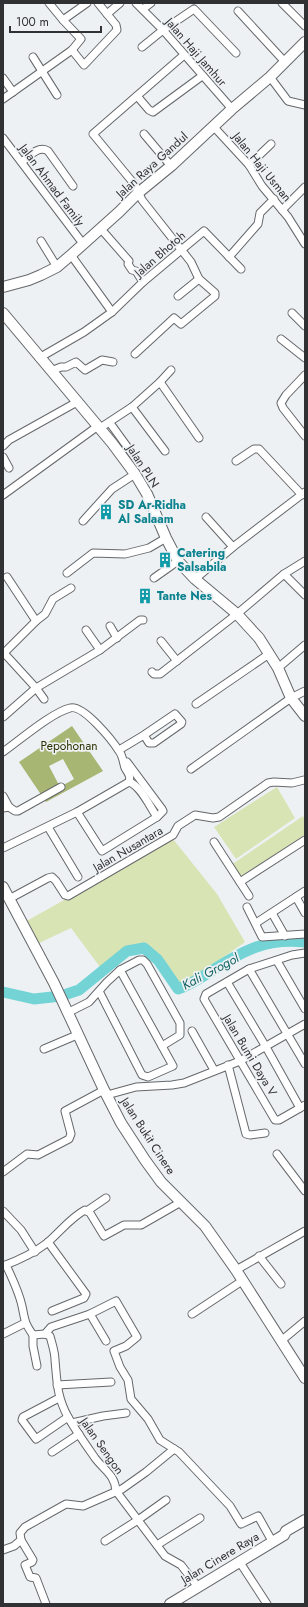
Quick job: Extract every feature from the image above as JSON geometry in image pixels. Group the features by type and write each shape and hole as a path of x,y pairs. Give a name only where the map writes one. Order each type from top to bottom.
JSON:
{"street":[{"path":"3,99 72,50 81,39 49,3"},
{"path":"63,20 87,3"},
{"path":"72,50 86,68 117,30 116,24 98,3"},
{"path":"107,14 120,3"},
{"name":"Jalan Haji Jamhur","path":"136,3 163,30 232,109"},
{"path":"143,9 151,3"},
{"path":"282,3 305,26"},
{"path":"142,47 163,30 194,9 236,53"},
{"path":"238,10 285,62"},
{"name":"Jalan Raya Gandul","path":"3,287 29,280 57,267 71,256 138,193 171,166 213,126 270,76 305,42"},
{"path":"135,354 174,318 182,324 215,296 215,293 199,279 191,262 138,193 135,186 125,173 93,135 184,55"},
{"path":"33,57 57,95"},
{"path":"137,96 149,110 153,112 202,76"},
{"path":"270,76 288,101 305,105"},
{"path":"3,78 13,92"},
{"name":"Jalan Haji Usman","path":"213,126 249,165 262,186 274,199 305,244"},
{"path":"144,134 171,166"},
{"name":"Jalan Ahmad Family","path":"3,138 84,245"},
{"path":"249,165 271,144"},
{"path":"22,162 40,149 45,149 73,186"},
{"path":"282,210 305,187"},
{"path":"241,269 229,257 258,224 260,213 274,199"},
{"path":"101,229 129,261 128,264 132,270 136,271 144,282"},
{"name":"Jalan Bhotoh","path":"39,358 84,332 112,312 144,282 204,231 229,257"},
{"path":"41,241 57,267"},
{"path":"71,256 112,312"},
{"path":"178,296 199,279"},
{"name":"Jalan PLN","path":"3,313 39,358 99,427 135,474 147,494 166,538 178,561 195,579 238,614 259,638 278,668 291,698 305,716"},
{"path":"292,313 305,326"},
{"path":"281,339 305,358"},
{"path":"51,371 61,367 66,368 76,362 85,370 102,360 113,362"},
{"path":"3,495 99,427 110,422 132,407 171,370"},
{"path":"305,375 286,395 281,403 283,408 305,436"},
{"path":"160,382 199,438"},
{"path":"3,446 9,440 78,402"},
{"path":"132,407 165,451"},
{"path":"110,422 139,463"},
{"path":"195,579 233,546 303,493 259,449 254,448 236,461"},
{"path":"3,457 9,468"},
{"path":"83,521 108,492 135,474"},
{"path":"206,517 233,546"},
{"path":"67,573 93,553 125,554 149,548 166,538"},
{"path":"154,578 178,561"},
{"path":"152,672 154,674 160,674 238,614 284,574 305,561"},
{"path":"284,574 305,595"},
{"path":"7,577 36,621"},
{"path":"44,699 4,653 45,614 53,599 72,588"},
{"path":"3,717 36,688 100,650 140,620 143,620"},
{"path":"110,626 118,638"},
{"path":"86,630 100,650"},
{"path":"161,641 177,661"},
{"path":"278,668 305,645"},
{"path":"196,704 269,654"},
{"path":"191,769 291,698 305,691"},
{"path":"3,752 55,714 71,707 76,708 88,716 104,731 119,750 124,758 124,764 130,776 157,817"},
{"path":"119,750 176,714 182,722 154,742 149,742 144,735"},
{"name":"Jalan Nusantara","path":"9,899 52,877 65,895 68,896 173,835 178,826 195,815 214,818 219,817 268,783 292,783 305,781"},
{"path":"3,848 48,827 134,782"},
{"path":"77,812 102,851 157,817 165,814 134,782"},
{"path":"3,796 6,808 18,811 61,787"},
{"path":"48,827 78,877"},
{"path":"240,882 305,840"},
{"path":"214,842 249,896"},
{"name":"Jalan Bukit Cinere","path":"3,887 54,983 77,1035 121,1123 161,1182 204,1224 236,1270 305,1378"},
{"path":"256,923 305,891"},
{"path":"296,897 305,913"},
{"path":"247,907 262,937 305,934"},
{"path":"272,913 285,936"},
{"path":"302,1106 226,982 249,969 292,955 305,953"},
{"path":"67,1013 89,1002 106,982 120,970 139,960 143,960 147,964 168,1000 180,1024 180,1035 162,1046"},
{"path":"277,961 305,1009"},
{"path":"249,969 305,1064"},
{"path":"99,992 142,1075 148,1077 172,1066 120,970"},
{"name":"Jalan Bumi Daya V","path":"226,982 206,994 204,999 275,1120 280,1120 302,1106"},
{"path":"3,1172 27,1154 38,1155 69,1139 71,1134 65,1111 105,1093 136,1087 184,1083 240,1061 305,1024"},
{"path":"192,1031 214,1070"},
{"path":"44,1048 77,1035"},
{"path":"228,1065 246,1134 250,1135 265,1133"},
{"path":"277,1154 305,1191"},
{"path":"37,1366 33,1346 33,1335 24,1323 22,1306 15,1284 4,1266 35,1252 48,1242 76,1214 85,1210 87,1211 106,1198"},
{"path":"87,1211 104,1236 124,1225 141,1225 181,1202"},
{"path":"3,1211 21,1230 35,1252"},
{"path":"236,1270 258,1256 305,1231"},
{"path":"48,1242 86,1294 84,1298 52,1311"},
{"path":"258,1256 281,1284"},
{"path":"192,1314 242,1281"},
{"path":"33,1335 45,1334 51,1327 90,1314 116,1301 137,1337 126,1346 114,1351 120,1367 128,1380 131,1399 148,1419 160,1440 179,1452 225,1501 242,1524 256,1516 259,1517 272,1542"},
{"path":"90,1314 106,1341"},
{"path":"281,1341 305,1321"},
{"path":"3,1334 24,1323"},
{"name":"Jalan Sengon","path":"45,1334 50,1336 55,1359 57,1385 60,1398 68,1417 97,1460 111,1475 116,1484 116,1491 156,1545 165,1556 181,1565 198,1587"},
{"path":"57,1385 111,1382"},
{"path":"60,1398 23,1417 22,1420 36,1439 68,1417"},
{"path":"72,1423 103,1416 126,1413"},
{"path":"52,1452 79,1434"},
{"path":"46,1604 36,1578 29,1577 25,1565 33,1560 21,1540 20,1533 25,1527 63,1505 68,1503 81,1506 122,1488 146,1472 174,1449"},
{"path":"105,1541 166,1500"},
{"path":"156,1545 200,1518"},
{"name":"Jalan Cinere Raya","path":"284,1535 286,1531 305,1520"},
{"name":"Jalan Cinere Raya","path":"170,1604 239,1561 284,1535 288,1535 305,1525"},
{"path":"3,1550 14,1546 21,1540"},
{"path":"239,1561 264,1603"}],"green space":[{"name":"Pepohonan","path":"72,726 103,771 46,802 19,762","holes":["63,759 74,779 60,787 49,766"]},
{"path":"277,787 295,818 236,859 214,827"},
{"path":"303,816 305,820 305,835 241,876 231,865"},
{"path":"173,839 217,894 245,942 178,989 158,960 144,948 127,951 103,971 71,928 35,945 23,923"}],"waterway":[{"name":"Kali Grogol","path":"3,992 34,999 61,996 79,990 127,951 144,948 158,960 178,989 196,981 235,957 256,947 279,942 305,942"}],"place":[{"name":"SD Ar-Ridha Al Salaam","path":"106,512"},
{"name":"Catering Salsabila","path":"165,560"},
{"name":"Tante Nes","path":"145,596"}]}
